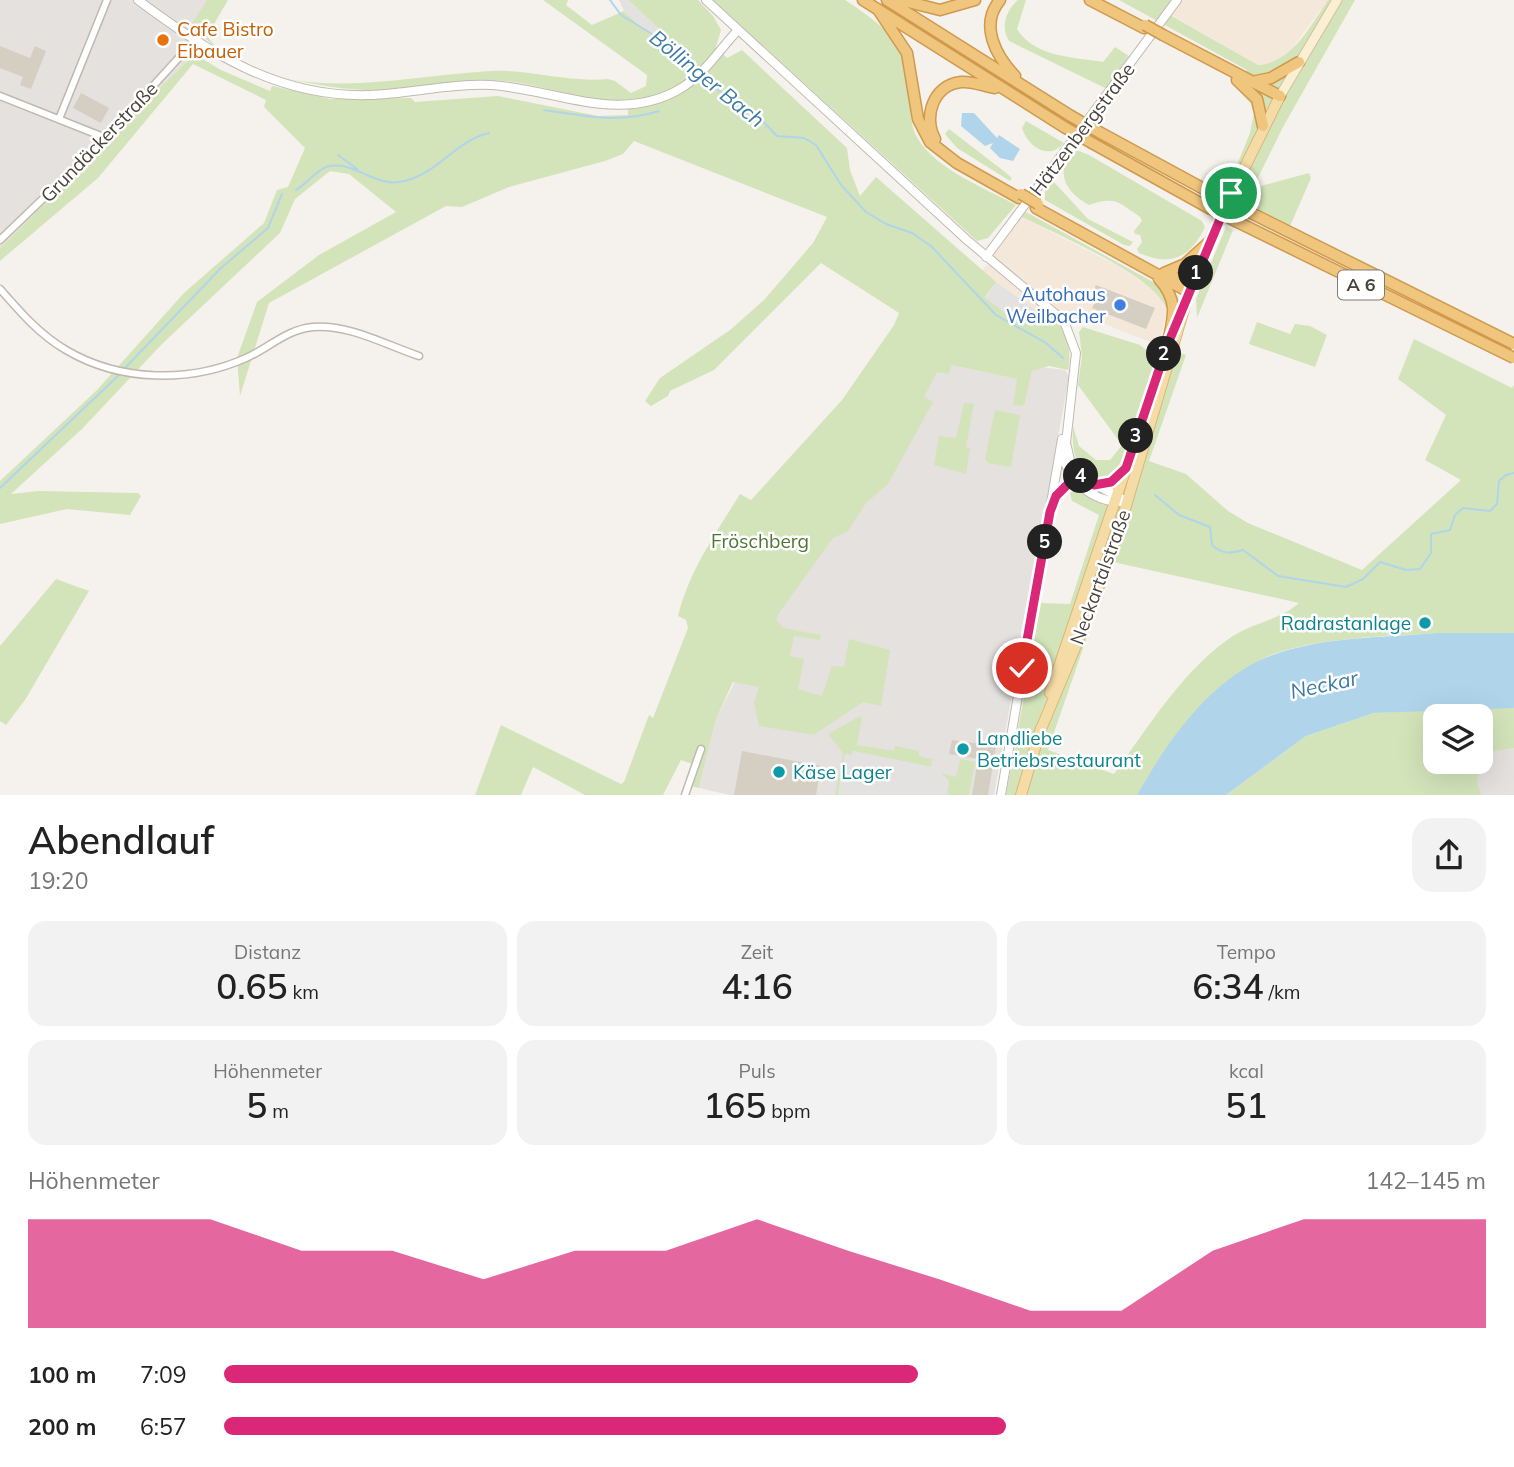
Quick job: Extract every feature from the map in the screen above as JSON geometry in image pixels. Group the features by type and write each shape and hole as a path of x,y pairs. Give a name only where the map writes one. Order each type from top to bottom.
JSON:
{"highway":[{"name":"A 6","path":"863,0 1004,91 1209,208 1514,358"},
{"name":"A 6","path":"887,0 1099,132 1215,195 1514,344"},
{"path":"900,0 940,10 975,0"},
{"path":"1000,0 992,16 994,47 1000,61 1026,89"},
{"path":"1090,0 1256,81 1279,98"},
{"path":"1097,0 1144,27"},
{"name":"A 6","path":"878,11 907,53 918,118 930,142 957,163 1020,196"},
{"path":"1162,36 1237,80 1279,98"},
{"path":"1256,81 1271,78 1299,61"},
{"path":"1237,80 1257,99 1263,126"},
{"path":"1004,91 967,82 951,85 936,97 928,116 929,128 938,144 958,160 1037,206 1190,289"},
{"path":"1160,274 1185,264 1208,243"},
{"path":"1160,274 1174,302 1170,342"}],"main road":[{"path":"1279,98 1337,0"},
{"name":"Neckartalstraße","path":"1021,795 1057,669 1170,342 1208,243 1279,98"},
{"name":"Neckartalstraße","path":"1039,734 1090,612 1128,502 1170,342"}],"street":[{"path":"59,119 107,0"},
{"path":"138,0 194,41 249,72 275,82 331,94 390,94 491,85 518,88 592,105 650,101 684,87 738,30"},
{"path":"706,0 986,257 1063,321 1073,341 1076,370 1066,443 1074,475 1116,499"},
{"name":"Hätzenbergstraße","path":"986,257 1177,0"},
{"name":"Grundäckerstraße","path":"0,240 106,138 194,41"},
{"path":"0,96 106,138"},
{"path":"0,289 34,326 65,350 91,363 122,372 167,375 211,370 247,358 290,332 317,327 349,331 419,356"},
{"path":"1001,795 1060,448 1076,370"},
{"path":"1060,448 1084,490 1128,502"},
{"path":"1094,485 1111,482 1127,465"},
{"path":"1050,512 1056,496 1074,475"},
{"path":"685,795 701,749"}],"shaded area":[{"path":"0,0 228,0 198,50 0,248"},
{"path":"619,0 628,0 674,43 670,47 639,25 624,11"},
{"path":"1171,0 1328,0 1290,51 1274,63 1258,65 1163,10"},
{"name":"Autohaus Weilbacher","path":"1022,217 1118,266 1159,293 1167,313 1158,345 1071,311 1061,323 1041,308 1035,310 1024,326 982,271"},
{"path":"996,282 1035,310 1024,326 985,298"},
{"path":"951,365 1018,379 1013,405 1025,403 1032,371 1040,367 1065,370 1069,376 994,795 730,795 699,788 716,719 754,644 937,372"},
{"path":"997,672 1007,672 1006,679 1010,680 1005,710 1000,719 988,717"},
{"path":"1514,748 1514,795 1366,795 1436,774 1493,774 1493,751"},
{"path":"853,751 936,768 949,781 947,795 838,795 845,754 852,755"}],"green space":[{"path":"207,0 228,0 207,36 215,46 190,27"},
{"name":"Fröschberg","path":"543,0 568,0 566,5 592,25 624,11 639,25 674,43 628,0 698,0 713,16 721,30 716,47 727,58 742,50 847,148 850,170 860,196 876,177 996,282 985,297 1023,326 1035,310 1048,311 1059,324 1068,345 1068,370 1049,366 1032,371 1022,406 1013,405 1017,379 951,365 949,374 937,372 924,397 933,402 888,484 866,503 848,531 833,538 779,613 776,620 783,628 821,635 820,640 794,636 790,656 804,659 798,689 822,696 832,666 844,667 849,639 890,650 881,706 863,702 814,735 759,726 754,703 759,687 733,682 716,719 699,788 685,785 692,764 681,760 663,795 585,795 533,767 521,795 475,795 501,725 621,784 624,782 649,715 653,718 688,628 686,620 678,616 689,583 713,538 740,494 751,500 842,400 894,325 899,313 821,263 714,370 670,391 668,396 651,406 645,401 660,378 730,330 764,300 813,243 827,217 634,141 623,154 605,161 509,187 462,207 446,206 269,303 240,396 237,358 257,302 319,255 396,212 349,174 330,171 295,199 280,233 162,344 82,429 11,494 38,491 138,493 141,496 130,515 67,509 0,524 0,481 97,390 184,293 264,223 277,190 288,187 305,148 264,107 266,100 193,64 98,178 0,261 0,248 194,54 221,70 270,91 272,86 330,99 411,98 415,102 498,96 598,116 628,115 628,100 593,98 507,81 477,80 401,89 362,90 287,79 364,83 505,71 578,79 608,79 631,93 646,86 647,75"},
{"path":"713,0 845,0 857,8 890,35 904,58 909,71 913,127 926,150 962,177 1016,205 988,238 977,241"},
{"path":"1018,0 1026,0 1017,29 1033,45 1067,57 1103,62 1115,47 1129,56 1107,89 1009,41 1005,30 1006,19"},
{"path":"1119,0 1171,0 1163,11 1258,65 1281,58 1291,50 1328,0 1355,0 1283,127 1253,188 1309,173 1311,178 1290,226 1225,194 1250,133 1254,113 1251,104 1236,88 1247,70"},
{"path":"1026,121 1064,143 1052,151 1034,146 1022,128"},
{"path":"949,129 1005,172 1012,178 1010,181 957,148 945,134"},
{"path":"1074,149 1089,155 1202,221 1205,227 1193,246 1186,253 1170,259 1139,253 1137,249 1142,242 1140,235 1134,231 1142,221 1140,217 1116,202 1105,201 1089,205 1068,188 1065,166"},
{"path":"1054,182 1088,219 1133,242 1130,246 1045,200 1045,188"},
{"path":"1026,212 1153,282 1163,293 1168,305 1166,309 1145,283 1103,257 1022,217"},
{"path":"1226,227 1233,230 1197,318 1196,299"},
{"path":"1257,322 1290,334 1295,324 1310,326 1327,335 1315,367 1249,344"},
{"path":"1083,327 1140,345 1146,350 1147,357 1158,345 1186,355 1149,461 1186,474 1228,511 1248,523 1362,570 1461,480 1425,460 1446,415 1398,379 1414,339 1512,388 1514,385 1514,633 1381,636 1309,645 1279,652 1238,675 1204,705 1174,739 1137,795 1006,795 1041,603 1070,604 1099,515 1072,501 1070,493 1075,490 1103,502 1107,490 1083,471 1079,464 1075,456 1073,426 1079,446 1096,460 1110,460 1122,445 1078,385 1082,356 1079,332","holes":["1113,562 1299,603 1283,614 1249,627 1215,649 1183,681 1114,774 1048,750"]},
{"path":"964,403 974,404 966,447 970,448 966,474 934,465 939,436 956,438"},
{"path":"995,410 1020,415 1011,467 988,463 985,459"},
{"path":"56,579 89,591 25,700 6,725 0,721 0,646"},
{"path":"1493,708 1514,708 1514,748 1493,751"},
{"path":"1423,711 1423,774 1479,774 1477,782 1481,795 1226,795 1306,736 1374,713"},
{"path":"860,716 862,718 857,745 894,751 895,746 919,751 919,756 939,761 932,760 931,767 853,751 852,755 845,754 838,795 835,795 843,753 828,734"},
{"path":"960,759 975,762 969,795 947,795 949,781 941,773 956,777"}],"water":[{"path":"962,113 974,113 997,138 999,135 1020,149 1013,161 1000,158 990,148 993,143 985,146 961,126"},
{"name":"Neckar","path":"1438,633 1514,633 1514,708 1493,709 1493,704 1423,704 1423,711 1374,713 1306,736 1226,795 1137,795 1188,719 1220,686 1238,672 1258,661 1301,647 1370,637"}],"building":[{"path":"0,46 30,58 35,46 46,51 31,89 20,85 23,77 0,68"},
{"path":"81,93 109,108 101,123 73,108"},
{"name":"Autohaus Weilbacher","path":"1096,285 1155,308 1146,329 1092,308 1095,302 1090,300"},
{"path":"952,740 996,746 988,795 972,795 978,759 949,754"},
{"name":"Käse Lager","path":"742,751 821,766 816,795 734,795"}],"waterway":[{"name":"Böllinger Bach","path":"610,0 621,15 660,39 695,75"},
{"name":"Böllinger Bach","path":"699,78 755,113 777,136 804,138 816,145 841,185 866,212 886,224 912,233 931,246 996,315 1046,343 1063,358"},
{"path":"544,110 616,118 659,111"},
{"path":"296,190 322,169 336,166 354,169 389,182 412,179 435,166 465,143 489,133"},
{"path":"338,155 357,169"},
{"path":"124,369 221,268 268,228 282,194"},
{"path":"0,488 121,373"},
{"name":"Böllinger Bach","path":"1155,495 1179,515 1210,527 1212,545 1223,552 1243,550 1278,576 1346,587 1363,579 1380,562 1406,570 1420,569 1431,553 1431,534 1450,530 1455,515 1463,508 1490,511 1497,504 1499,481 1514,473"}],"place":[{"name":"Cafe Bistro Eibauer","path":"163,40"},
{"name":"Autohaus Weilbacher","path":"1120,305"},
{"name":"Radrastanlage","path":"1425,623"},
{"name":"Landliebe Betriebsrestaurant","path":"963,749"},
{"name":"Käse Lager","path":"779,772"}],"route":[{"path":"1022,668 1054,500 1073,479 1076,471 1094,485 1103,485 1117,478 1126,468 1167,346 1231,193"}]}
